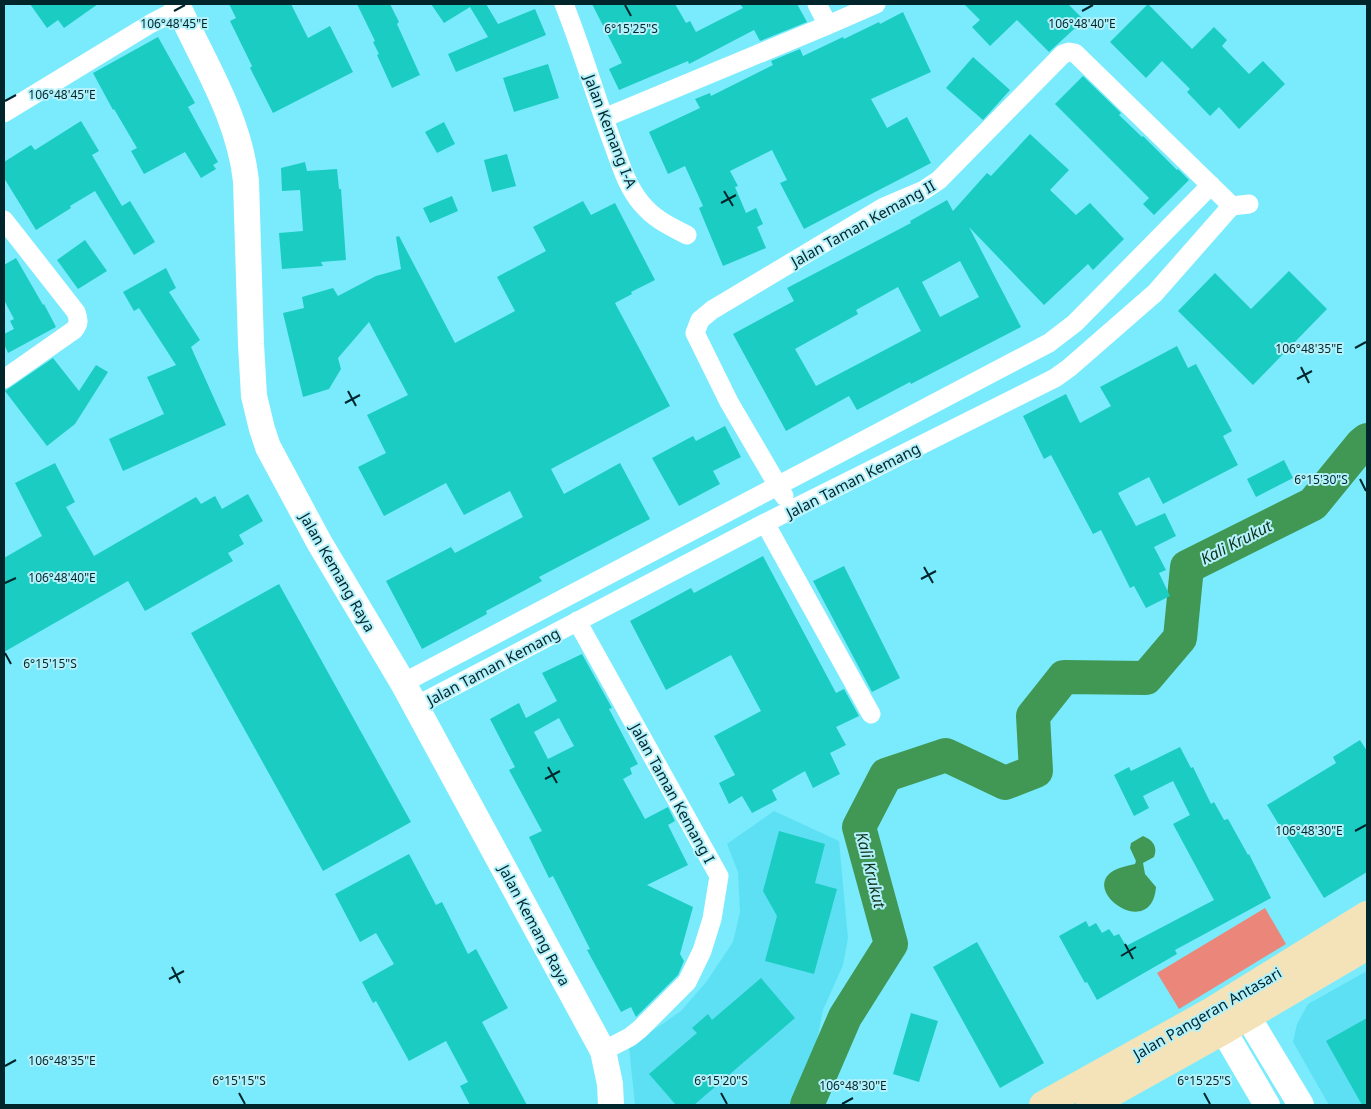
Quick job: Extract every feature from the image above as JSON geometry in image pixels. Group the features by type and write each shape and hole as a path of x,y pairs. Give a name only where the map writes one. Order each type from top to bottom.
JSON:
{"main road":[{"name":"Jalan Pangeran Antasari","path":"1043,1105 1236,997 1367,915"},
{"path":"1066,1105 1221,1017 1367,928"},
{"path":"1090,1105 1226,1029 1367,946"},
{"name":"Jalan Pangeran Antasari","path":"1107,1105 1227,1038 1367,954"}],"street":[{"name":"Jalan Kemang I-A","path":"564,4 581,47 626,178 640,202 660,222 687,235"},
{"path":"816,4 828,26"},
{"path":"604,118 828,26 876,4"},
{"path":"4,113 178,6"},
{"name":"Jalan Kemang Raya","path":"178,6 225,102 244,159 254,396 268,447 319,542 416,706 603,1051 610,1084 611,1105"},
{"name":"Jalan Taman Kemang II","path":"792,510 729,402 705,356 695,333 700,320 712,310 884,208 924,190 939,180 1064,54 1069,52 1075,53 1211,185 1241,205"},
{"name":"Jalan Taman Kemang","path":"403,683 1049,343 1076,323 1211,185"},
{"name":"Jalan Taman Kemang","path":"416,706 765,523 1055,378 1155,293 1241,205"},
{"path":"4,379 74,330 78,325 76,312 6,227"},
{"path":"765,523 871,714"},
{"path":"664,546 676,569"},
{"name":"Jalan Taman Kemang I","path":"578,621 719,876 712,919 702,951 687,982 640,1029 630,1037 603,1051"},
{"path":"1236,997 1301,1105"},
{"path":"1212,1011 1267,1105"}],"shaded area":[{"path":"774,811 839,841 848,938 843,965 823,1010 808,1086 794,1105 635,1105 629,1047 681,1011 707,981 733,942 740,912 738,872 727,844"},
{"path":"1143,836 1150,840 1155,847 1154,857 1143,863 1145,874 1156,887 1152,902 1144,910 1133,912 1122,908 1113,901 1106,893 1104,883 1112,872 1121,867 1135,864 1136,861 1130,848 1131,843"},
{"path":"1265,908 1286,944 1179,1009 1157,973"},
{"path":"1367,971 1367,1105 1329,1105 1293,1042 1297,1024 1308,1004"}],"building":[{"path":"30,4 98,4 64,28 58,20 47,28"},
{"path":"229,4 291,4 308,38 330,26 353,72 273,113 250,68 252,66 230,21 236,18"},
{"path":"357,4 390,4 420,75 392,88 377,55 379,54 373,42 375,41"},
{"path":"431,4 486,4 498,24 535,9 546,35 456,72 448,54 488,37 470,7 444,23"},
{"path":"592,4 675,4 686,23 690,21 696,32 743,8 740,4 797,4 807,22 760,41 754,30 689,64 688,61 619,90 609,69 622,63"},
{"path":"964,4 1068,4 1084,20 1049,52 1017,20 990,46 972,27 980,20"},
{"path":"1148,4 1192,49 1214,27 1227,40 1222,46 1249,74 1263,61 1285,84 1239,129 1219,107 1210,116 1187,92 1190,89 1162,61 1146,78 1110,42"},
{"path":"903,12 931,72 871,99 887,128 907,117 931,163 804,229 780,183 787,180 772,150 730,171 738,186 735,187 746,213 756,208 763,224 757,227 766,248 723,266 699,208 703,206 685,166 668,174 649,132 700,108 695,99 710,93 711,96 773,65 771,61 800,49 803,56 879,22 880,24"},
{"path":"158,37 195,103 188,107 218,162 213,165 216,169 201,178 185,152 144,174 131,151 137,148 93,73"},
{"path":"973,57 1010,90 983,120 946,88"},
{"path":"548,64 559,98 514,112 503,78"},
{"path":"1083,76 1121,113 1119,115 1189,180 1154,215 1143,204 1149,198 1055,104"},
{"path":"81,121 99,151 92,155 122,206 130,201 155,242 134,255 95,191 36,230 4,178 4,162 31,145 35,150"},
{"path":"444,122 455,144 437,153 425,132"},
{"path":"1030,134 1069,170 1050,190 1076,215 1090,203 1124,239 1093,270 1088,264 1044,305 969,227 1021,327 857,410 849,396 786,431 733,334 794,301 787,288 911,223 910,221 947,200 953,211 987,173 991,176","holes":["960,261 979,297 940,317 922,282","898,287 921,331 816,386 795,349 858,314 856,310"]},
{"path":"507,154 516,186 492,192 484,160"},
{"path":"305,162 307,171 337,169 339,189 341,189 346,260 321,262 323,266 282,269 279,233 303,231 300,190 282,191 281,168"},
{"path":"452,196 458,211 430,223 423,208"},
{"path":"583,201 591,215 615,203 655,280 631,292 632,294 615,303 670,406 551,469 564,494 620,463 650,519 539,577 542,581 486,611 487,614 422,649 386,581 451,547 455,553 523,517 510,491 464,515 446,483 384,516 358,467 386,453 367,415 408,395 369,322 338,358 341,369 329,389 303,397 283,313 304,308 302,297 333,288 338,296 376,276 401,269 396,237 399,236 455,343 515,311 497,277 546,251 533,227"},
{"path":"85,240 107,271 78,289 57,260"},
{"path":"16,258 56,327 8,353 4,344 4,334 14,329 10,321 14,319 4,300 4,265"},
{"path":"166,268 176,288 169,292 200,340 191,347 226,425 123,471 109,439 164,414 147,377 176,365 139,308 134,311 123,292"},
{"path":"1289,271 1327,309 1253,385 1178,311 1215,273 1251,309"},
{"path":"1177,346 1188,368 1196,364 1232,431 1223,436 1238,465 1163,504 1149,477 1118,493 1136,526 1165,513 1176,536 1154,547 1166,570 1159,573 1170,596 1146,608 1134,586 1130,588 1101,530 1093,534 1051,455 1044,459 1023,416 1066,394 1080,423 1111,406 1100,387"},
{"path":"53,358 79,391 96,365 108,372 75,424 47,446 5,391"},
{"path":"725,426 741,457 713,471 720,484 679,506 652,458 693,436 696,441"},
{"path":"1284,460 1293,478 1256,497 1247,479"},
{"path":"55,463 75,502 66,507 94,556 196,497 201,504 215,496 222,509 248,494 263,521 239,535 244,544 228,553 233,561 145,611 128,581 4,652 4,558 42,536 15,483"},
{"path":"763,556 836,693 844,689 859,716 836,727 846,745 830,753 840,774 813,788 805,771 772,790 777,800 752,813 742,796 729,804 719,783 735,775 714,736 761,711 731,655 666,690 630,621 691,588 694,593"},
{"path":"844,566 900,678 872,692 813,581"},
{"path":"279,584 411,822 323,871 191,633"},
{"path":"582,654 612,708 609,709 638,764 630,768 632,774 623,779 645,819 668,807 675,821 668,825 688,865 647,885 693,907 680,954 684,961 678,975 636,1017 631,1007 621,1012 587,950 590,949 553,876 549,878 529,837 542,831 509,770 515,767 490,719 519,703 526,718 557,701 542,673","holes":["559,718 574,746 548,759 534,732"]},
{"path":"1360,740 1367,751 1367,872 1324,898 1267,805 1336,763 1333,757"},
{"path":"1180,747 1191,768 1193,767 1211,804 1214,802 1224,820 1228,819 1249,854 1271,898 1175,950 1177,954 1097,1000 1087,982 1085,983 1059,936 1086,921 1089,927 1096,923 1102,933 1109,929 1114,936 1119,934 1126,946 1214,900 1173,824 1190,815 1173,781 1143,796 1149,808 1134,816 1114,775 1129,767 1131,771"},
{"path":"779,831 825,844 815,883 837,889 814,974 765,961 777,916 763,891"},
{"path":"409,854 436,905 442,902 468,954 476,949 508,1008 482,1022 527,1105 470,1105 460,1086 468,1082 446,1041 409,1061 376,1001 373,1003 362,982 394,964 376,933 360,942 335,894"},
{"path":"977,942 1044,1063 1000,1088 933,967"},
{"path":"761,978 795,1018 694,1105 676,1105 649,1074 697,1033 692,1028 708,1014 712,1020"},
{"path":"911,1013 938,1021 919,1082 893,1074"},
{"path":"1367,1018 1367,1105 1362,1105 1326,1041"}],"waterway":[{"name":"Kali Krukut","path":"807,1105 845,1017 891,944 859,827 886,775 946,755 1005,783 1036,771 1033,716 1064,677 1146,678 1180,638 1187,567 1313,504 1367,440"}]}
